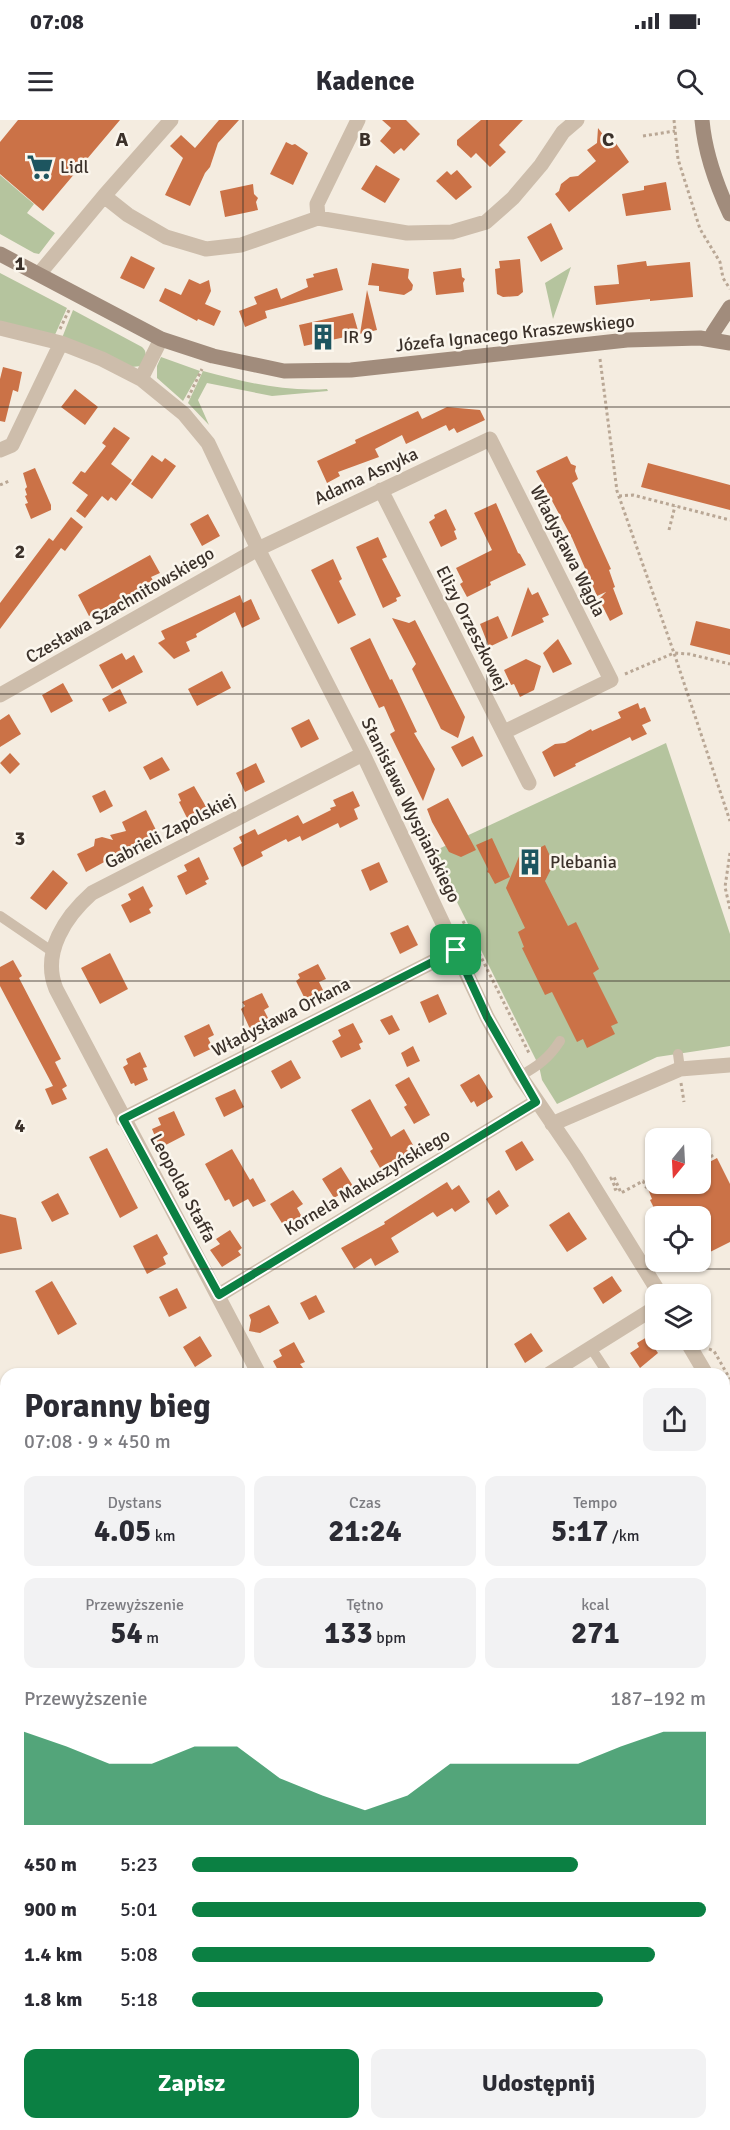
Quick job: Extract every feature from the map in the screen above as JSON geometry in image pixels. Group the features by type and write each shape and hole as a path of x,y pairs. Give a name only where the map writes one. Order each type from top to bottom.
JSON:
{"street":[{"path":"39,274 171,120"},
{"path":"318,218 317,204 358,120"},
{"path":"104,196 128,215 166,237 206,249 241,245 318,218 407,233 452,232 486,222 513,198 541,165 563,132 578,120"},
{"path":"702,120 713,175 730,214"},
{"name":"Józefa Ignacego Kraszewskiego","path":"0,254 161,339 213,356 284,371 321,372 477,357 600,341 706,335 730,331"},
{"path":"706,335 730,307"},
{"name":"Stanisława Wyspiańskiego","path":"0,328 61,343 141,378 184,414 208,442 258,549 363,754 487,1017 526,1073 536,1102 576,1158 654,1284"},
{"name":"Józefa Ignacego Kraszewskiego","path":"706,335 730,344"},
{"path":"141,378 161,339"},
{"path":"0,450 12,445 61,343"},
{"name":"Adama Asnyka","path":"258,549 490,439"},
{"name":"Władysława Wągla","path":"490,439 612,680"},
{"name":"Elizy Orzeszkowej","path":"381,490 529,783"},
{"name":"Czesława Szachnitowskiego","path":"0,695 258,549"},
{"path":"504,732 612,680"},
{"name":"Gabrieli Zapolskiej","path":"56,988 52,980 53,952 65,922 76,907 92,893 363,754"},
{"name":"Władysława Orkana","path":"123,1119 456,950"},
{"name":"Leopolda Staffa","path":"56,988 256,1368"},
{"path":"552,1124 680,1069 730,1065"},
{"name":"Kornela Makuszyńskiego","path":"219,1295 536,1102"},
{"path":"559,1368 645,1314"},
{"path":"692,1350 702,1368"}],"lane":[{"path":"0,916 53,952"},
{"path":"526,1073 551,1056 560,1041"},
{"path":"678,1054 680,1069"},
{"path":"591,1348 604,1368"}],"path":[{"path":"674,120 678,159 700,229 720,262 723,278 730,289"},
{"path":"643,136 675,131"},
{"path":"63,323 70,306"},
{"path":"599,357 619,496 730,821"},
{"path":"0,485 9,481"},
{"path":"619,496 633,495 730,520"},
{"path":"669,530 675,506"},
{"path":"612,680 674,653 689,654 730,664"},
{"path":"725,807 730,808"},
{"path":"730,853 724,887 730,909"},
{"path":"463,921 531,1058 526,1073"},
{"path":"610,1192 616,1189 611,1178 614,1177 621,1193 643,1181 645,1185"}],"green space":[{"path":"0,175 34,204 27,213 55,233 39,254 0,234"},
{"path":"571,267 553,319 545,283"},
{"path":"0,273 67,308 54,337 0,323"},
{"path":"73,310 142,347 146,354 141,366 132,367 62,338"},
{"path":"161,357 200,371 183,401 157,378 157,366"},
{"path":"203,371 265,385 311,390 327,389 328,391 272,396 207,383 198,400 209,425 188,403"},
{"path":"666,743 730,934 730,1046 657,1057 557,1104 542,1080 539,1066 432,852"}],"building":[{"name":"Lidl","path":"18,120 120,120 43,211 0,174 0,142"},
{"path":"219,120 239,120 218,143 210,167 190,206 165,195 183,158 170,146 181,135 195,148"},
{"path":"382,120 406,120 420,134 404,151 401,148 394,154 380,141 391,128"},
{"path":"481,120 523,120 499,145 506,152 490,167 476,153 471,158 457,145 457,140"},
{"path":"598,128 611,145 615,142 629,162 569,212 555,194 559,191 561,184 570,177 578,176 596,161 587,150 597,143"},
{"path":"286,142 295,144 308,153 293,185 270,174"},
{"path":"376,165 400,179 385,203 361,189"},
{"path":"457,170 472,187 456,200 436,181 447,171 451,175"},
{"path":"666,182 671,210 626,216 622,194 644,190 644,186"},
{"path":"253,184 254,194 258,198 256,202 258,210 225,217 220,191"},
{"path":"551,223 563,249 541,262 527,237"},
{"path":"131,256 155,268 144,289 120,278"},
{"path":"520,259 523,292 518,296 503,297 497,294 495,269 500,268 499,261"},
{"path":"646,261 647,266 690,262 693,297 596,305 594,286 619,284 617,265"},
{"path":"372,263 409,269 408,278 413,285 412,290 404,295 379,291 379,286 368,285"},
{"path":"337,268 343,290 265,311 267,318 245,327 239,311 257,304 254,297 277,288 281,299 308,287 306,279 314,277 313,274"},
{"path":"461,268 462,277 465,279 464,292 436,295 433,272"},
{"path":"189,279 200,284 209,280 211,291 205,304 221,311 214,326 198,319 197,321 159,301 165,288 181,295"},
{"path":"367,290 377,330 360,334"},
{"name":"IR 9","path":"353,313 359,334 304,346 299,325"},
{"path":"3,367 22,372 18,392 13,390 5,422 0,421 0,379"},
{"path":"75,389 98,407 85,425 61,407"},
{"path":"447,407 480,410 485,420 457,433 454,428 449,431 446,425 406,444 402,435 375,449 379,457 338,472 340,476 327,483 317,461 356,443 355,440 418,411 422,419"},
{"path":"114,427 130,438 111,464 132,480 116,501 111,497 108,501 102,496 85,518 76,511 88,495 72,483 81,471 85,473 106,446 102,443"},
{"path":"152,455 162,462 165,458 176,466 152,499 131,484"},
{"path":"567,456 571,464 576,466 578,479 572,483 611,569 609,570 615,587 613,588 623,614 610,621 599,599 606,592 597,596 572,538 536,471"},
{"path":"648,463 730,485 730,510 641,487"},
{"path":"35,468 51,510 31,519 25,504 28,503 25,496 27,487 23,473"},
{"path":"496,503 518,553 526,565 490,582 491,585 467,597 460,584 463,582 456,568 492,550 474,513"},
{"path":"446,509 456,530 454,531 457,539 441,547 429,522 435,518 434,515"},
{"path":"208,514 220,536 202,546 190,524"},
{"path":"71,517 83,527 65,551 61,548 0,629 0,603 49,538 53,541"},
{"path":"378,537 387,557 382,559 401,596 396,598 397,601 383,608 356,547"},
{"path":"150,555 160,573 151,577 154,582 89,616 78,595"},
{"path":"333,559 342,579 339,581 356,615 338,624 311,570"},
{"path":"528,587 532,595 538,592 549,615 542,618 544,622 511,637"},
{"path":"240,595 243,603 251,599 260,619 242,628 235,612 196,634 197,637 186,642 190,651 174,659 158,643 165,639 161,631"},
{"path":"498,616 508,638 489,647 480,624"},
{"path":"392,618 409,623 415,620 465,717 458,738 441,729 412,669 416,664"},
{"path":"696,621 730,629 730,655 690,645"},
{"path":"370,638 417,732 414,733 435,769 423,801 390,734 395,731 384,706 379,708 350,648"},
{"path":"558,639 572,664 553,673 543,653"},
{"path":"122,653 126,660 134,655 143,672 112,689 99,665"},
{"path":"526,659 541,666 534,690 520,697 504,670"},
{"path":"222,671 231,688 197,706 188,689"},
{"path":"63,683 73,701 51,713 42,695"},
{"path":"120,689 127,703 109,712 102,699"},
{"path":"638,703 640,709 645,707 651,721 642,725 647,734 632,741 630,737 554,777 542,752 555,744 565,743 591,729 592,731 621,718 618,712"},
{"path":"9,714 21,734 0,747 0,720"},
{"path":"309,719 319,739 301,748 291,728"},
{"path":"473,736 483,756 462,767 451,747"},
{"path":"10,753 20,764 10,774 0,763"},
{"path":"162,757 170,770 150,780 143,767"},
{"path":"256,763 265,782 245,792 236,773"},
{"path":"194,786 208,810 188,820 179,802 181,801 178,794"},
{"path":"105,790 113,806 100,813 92,796"},
{"path":"353,791 360,806 354,809 358,819 340,828 338,823 302,841 300,836 288,842 286,839 261,852 263,856 242,867 233,848 242,843 239,837 255,829 258,835 298,815 303,824 331,810 330,808 336,806 333,800"},
{"path":"448,798 476,850 461,857 449,852 427,809"},
{"path":"146,810 159,836 138,847 137,844 86,872 77,854 94,846 95,839 102,837 113,840 110,835 126,831 122,822"},
{"path":"492,838 510,877 495,884 487,872 488,869 476,845"},
{"path":"545,845 555,867 551,869 545,881 568,926 576,922 599,969 593,973 618,1023 611,1026 615,1034 587,1048 583,1039 577,1042 552,992 545,995 522,948 524,947 518,932 525,928 506,888 520,854 523,856"},
{"path":"199,857 209,879 205,881 207,884 186,895 177,876 187,871 184,865"},
{"path":"379,862 388,882 370,891 361,870"},
{"path":"53,870 68,883 46,910 30,898"},
{"path":"143,886 153,906 149,909 151,913 130,923 121,905 131,900 128,894"},
{"path":"408,925 418,945 400,954 390,933"},
{"path":"110,953 128,989 100,1004 81,968"},
{"path":"13,960 22,976 19,978 61,1059 55,1062 67,1086 62,1089 67,1099 52,1105 45,1089 53,1086 0,986 0,967"},
{"path":"318,964 326,979 319,982 324,992 306,1001 296,981 300,978 298,974"},
{"path":"262,993 269,1007 264,1010 269,1020 250,1029 241,1009 245,1006 242,1002"},
{"path":"438,994 447,1014 429,1023 420,1002"},
{"path":"392,1015 400,1030 389,1035 380,1020"},
{"path":"353,1023 363,1042 359,1044 361,1049 341,1058 332,1041 341,1036 338,1030"},
{"path":"209,1024 214,1035 208,1038 213,1048 194,1057 184,1036"},
{"path":"413,1046 420,1061 407,1067 401,1053"},
{"path":"140,1052 147,1067 143,1068 148,1080 135,1086 134,1083 131,1084 123,1067 128,1064 126,1059"},
{"path":"291,1060 301,1078 281,1089 271,1071"},
{"path":"479,1074 493,1097 477,1107 474,1101 471,1103 460,1085"},
{"path":"409,1077 430,1115 414,1124 404,1107 407,1105 395,1085"},
{"path":"235,1089 244,1107 224,1117 215,1098"},
{"path":"370,1099 391,1137 404,1129 413,1145 406,1149 409,1152 380,1168 370,1151 373,1149 351,1110"},
{"path":"174,1111 185,1135 160,1148 152,1129 161,1125 158,1118"},
{"path":"522,1141 534,1160 516,1171 505,1151"},
{"path":"107,1148 138,1208 120,1218 89,1157"},
{"path":"232,1149 250,1180 253,1178 266,1201 253,1207 248,1199 233,1207 229,1199 225,1201 205,1164"},
{"path":"717,1158 730,1184 730,1242 711,1252 711,1206 653,1206 650,1194 711,1194 711,1161"},
{"path":"341,1167 353,1186 334,1198 322,1179"},
{"path":"447,1182 452,1190 459,1185 470,1202 455,1212 452,1208 437,1217 433,1212 391,1238 399,1252 375,1266 371,1258 354,1269 341,1248 385,1224 384,1222"},
{"path":"293,1190 303,1204 297,1208 302,1217 285,1228 270,1204"},
{"path":"499,1190 509,1206 496,1215 486,1199"},
{"path":"58,1193 69,1214 52,1222 41,1202"},
{"path":"569,1212 587,1239 567,1252 549,1225"},
{"path":"0,1214 16,1218 22,1249 0,1254"},
{"path":"230,1230 242,1248 238,1251 241,1255 222,1267 210,1250 220,1244 216,1239"},
{"path":"157,1234 168,1254 163,1257 166,1264 147,1274 133,1246"},
{"path":"612,1276 622,1291 603,1304 593,1288"},
{"path":"52,1281 77,1324 58,1335 35,1291"},
{"path":"177,1288 187,1308 169,1317 159,1297"},
{"path":"316,1295 325,1312 309,1320 300,1303"},
{"path":"269,1305 279,1323 260,1333 249,1331 251,1320 249,1315"},
{"path":"531,1333 543,1351 525,1363 514,1344"},
{"path":"200,1336 212,1356 195,1367 183,1347"},
{"path":"645,1338 645,1350 656,1350 658,1353 640,1368 630,1353 639,1347 637,1343"},
{"path":"294,1342 305,1362 300,1364 303,1368 277,1368 273,1361 282,1356 279,1350"}],"place":[{"name":"Lidl","path":"40,167"},
{"name":"IR 9","path":"323,337"},
{"name":"Plebania","path":"530,862"}],"route":[{"path":"456,950 487,1017 536,1102 219,1295 123,1119 456,950"}]}
